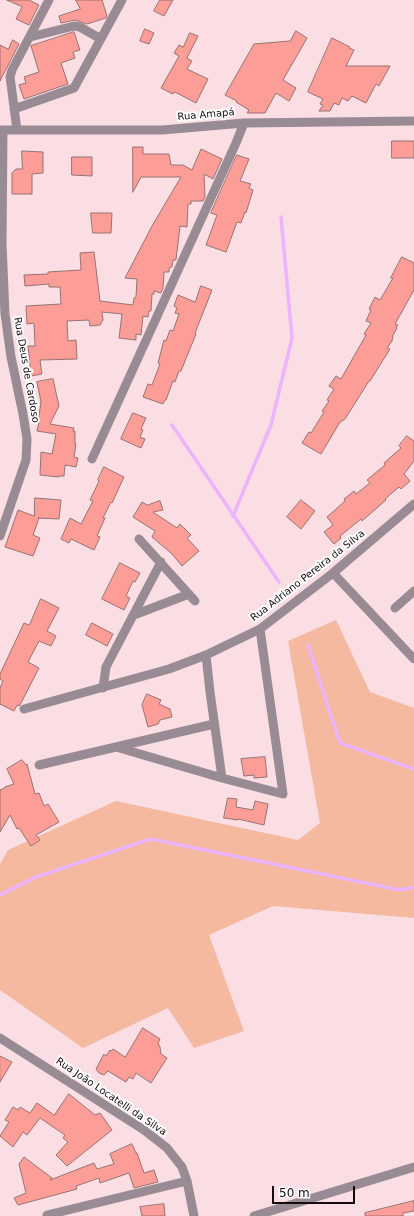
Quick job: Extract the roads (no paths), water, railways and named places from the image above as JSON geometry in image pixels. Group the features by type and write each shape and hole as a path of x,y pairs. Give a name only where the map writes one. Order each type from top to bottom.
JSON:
{"street":[{"path":"17,130 10,77 12,70 49,0"},
{"path":"14,109 74,88 122,0"},
{"path":"30,37 74,26 80,27 100,39"},
{"name":"Rua Amapá","path":"1,130 162,130 244,123 414,121"},
{"path":"92,459 244,123"},
{"name":"Rua Deus de Cardoso","path":"0,536 26,460 27,439 11,356 5,314 2,244 1,130"},
{"name":"Rua Adriano Pereira da Silva","path":"24,709 169,669 206,655 260,629 333,573 414,504"},
{"path":"134,616 192,598 139,539"},
{"path":"103,688 106,667 161,562"},
{"path":"333,573 414,659"},
{"path":"395,608 414,591"},
{"path":"116,747 283,794 260,629"},
{"path":"206,655 222,778"},
{"path":"39,766 214,724"},
{"name":"Rua João Locatelli da Silva","path":"0,1038 144,1130 167,1148 182,1167 187,1181 194,1216"},
{"path":"254,1216 414,1167"},
{"path":"47,1215 187,1181"}],"waterway":[{"path":"233,516 271,425 292,338 281,217"},
{"path":"172,425 279,582"},
{"path":"308,645 340,743 414,769"},
{"path":"0,895 36,877 151,839 400,890 414,887"}]}
